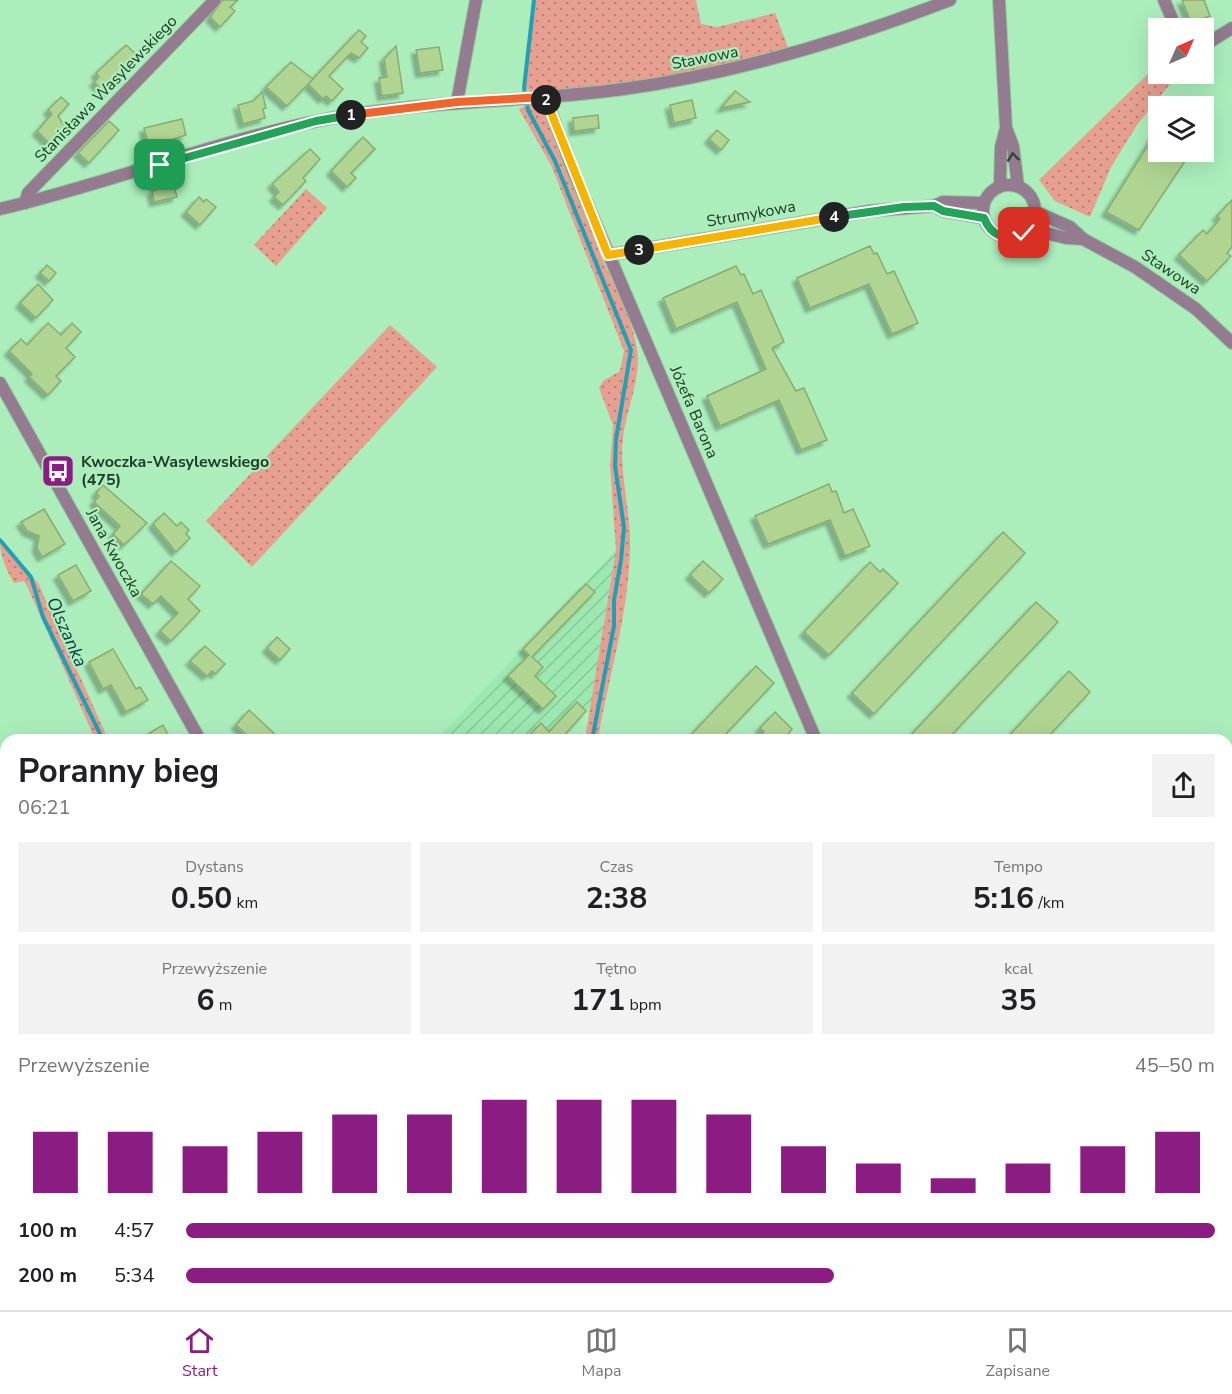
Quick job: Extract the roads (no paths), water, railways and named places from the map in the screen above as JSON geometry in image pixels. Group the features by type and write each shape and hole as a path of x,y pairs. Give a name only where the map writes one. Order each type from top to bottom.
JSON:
{"street":[{"name":"Stanisława Wasylewskiego","path":"25,203 28,193 215,0"},
{"path":"0,209 316,121 457,102 476,0"},
{"name":"Stawowa","path":"457,102 545,97 692,79 768,62 889,24 950,0"},
{"path":"999,0 1006,128 1012,146 1018,186 1033,199 1036,212 1029,229 1016,237 1008,238 993,232 984,218 984,203 987,196 1000,186 1018,186"},
{"path":"1164,0 1172,18"},
{"path":"1214,39 1232,28"},
{"name":"Józefa Barona","path":"545,97 608,255 813,734"},
{"path":"1000,186 1001,147 1006,128"},
{"name":"Strumykowa","path":"608,255 870,212 934,206 943,202 984,203"},
{"name":"Strumykowa","path":"934,206 943,211 984,218"},
{"name":"Stawowa","path":"1036,212 1070,227 1083,239 1135,267 1197,309 1232,343"},
{"name":"Stawowa","path":"1029,229 1066,238 1083,239"},
{"name":"Jana Kwoczka","path":"0,383 197,734"}],"waterway":[{"path":"534,0 524,88 528,110 555,161 631,350 616,439 615,466 624,527 621,560 614,600 614,626 593,734"},
{"name":"Olszanka","path":"0,540 31,577 43,617 100,734"}],"place":[{"name":"Kwoczka-Wasylewskiego (475)","path":"58,471"}]}
